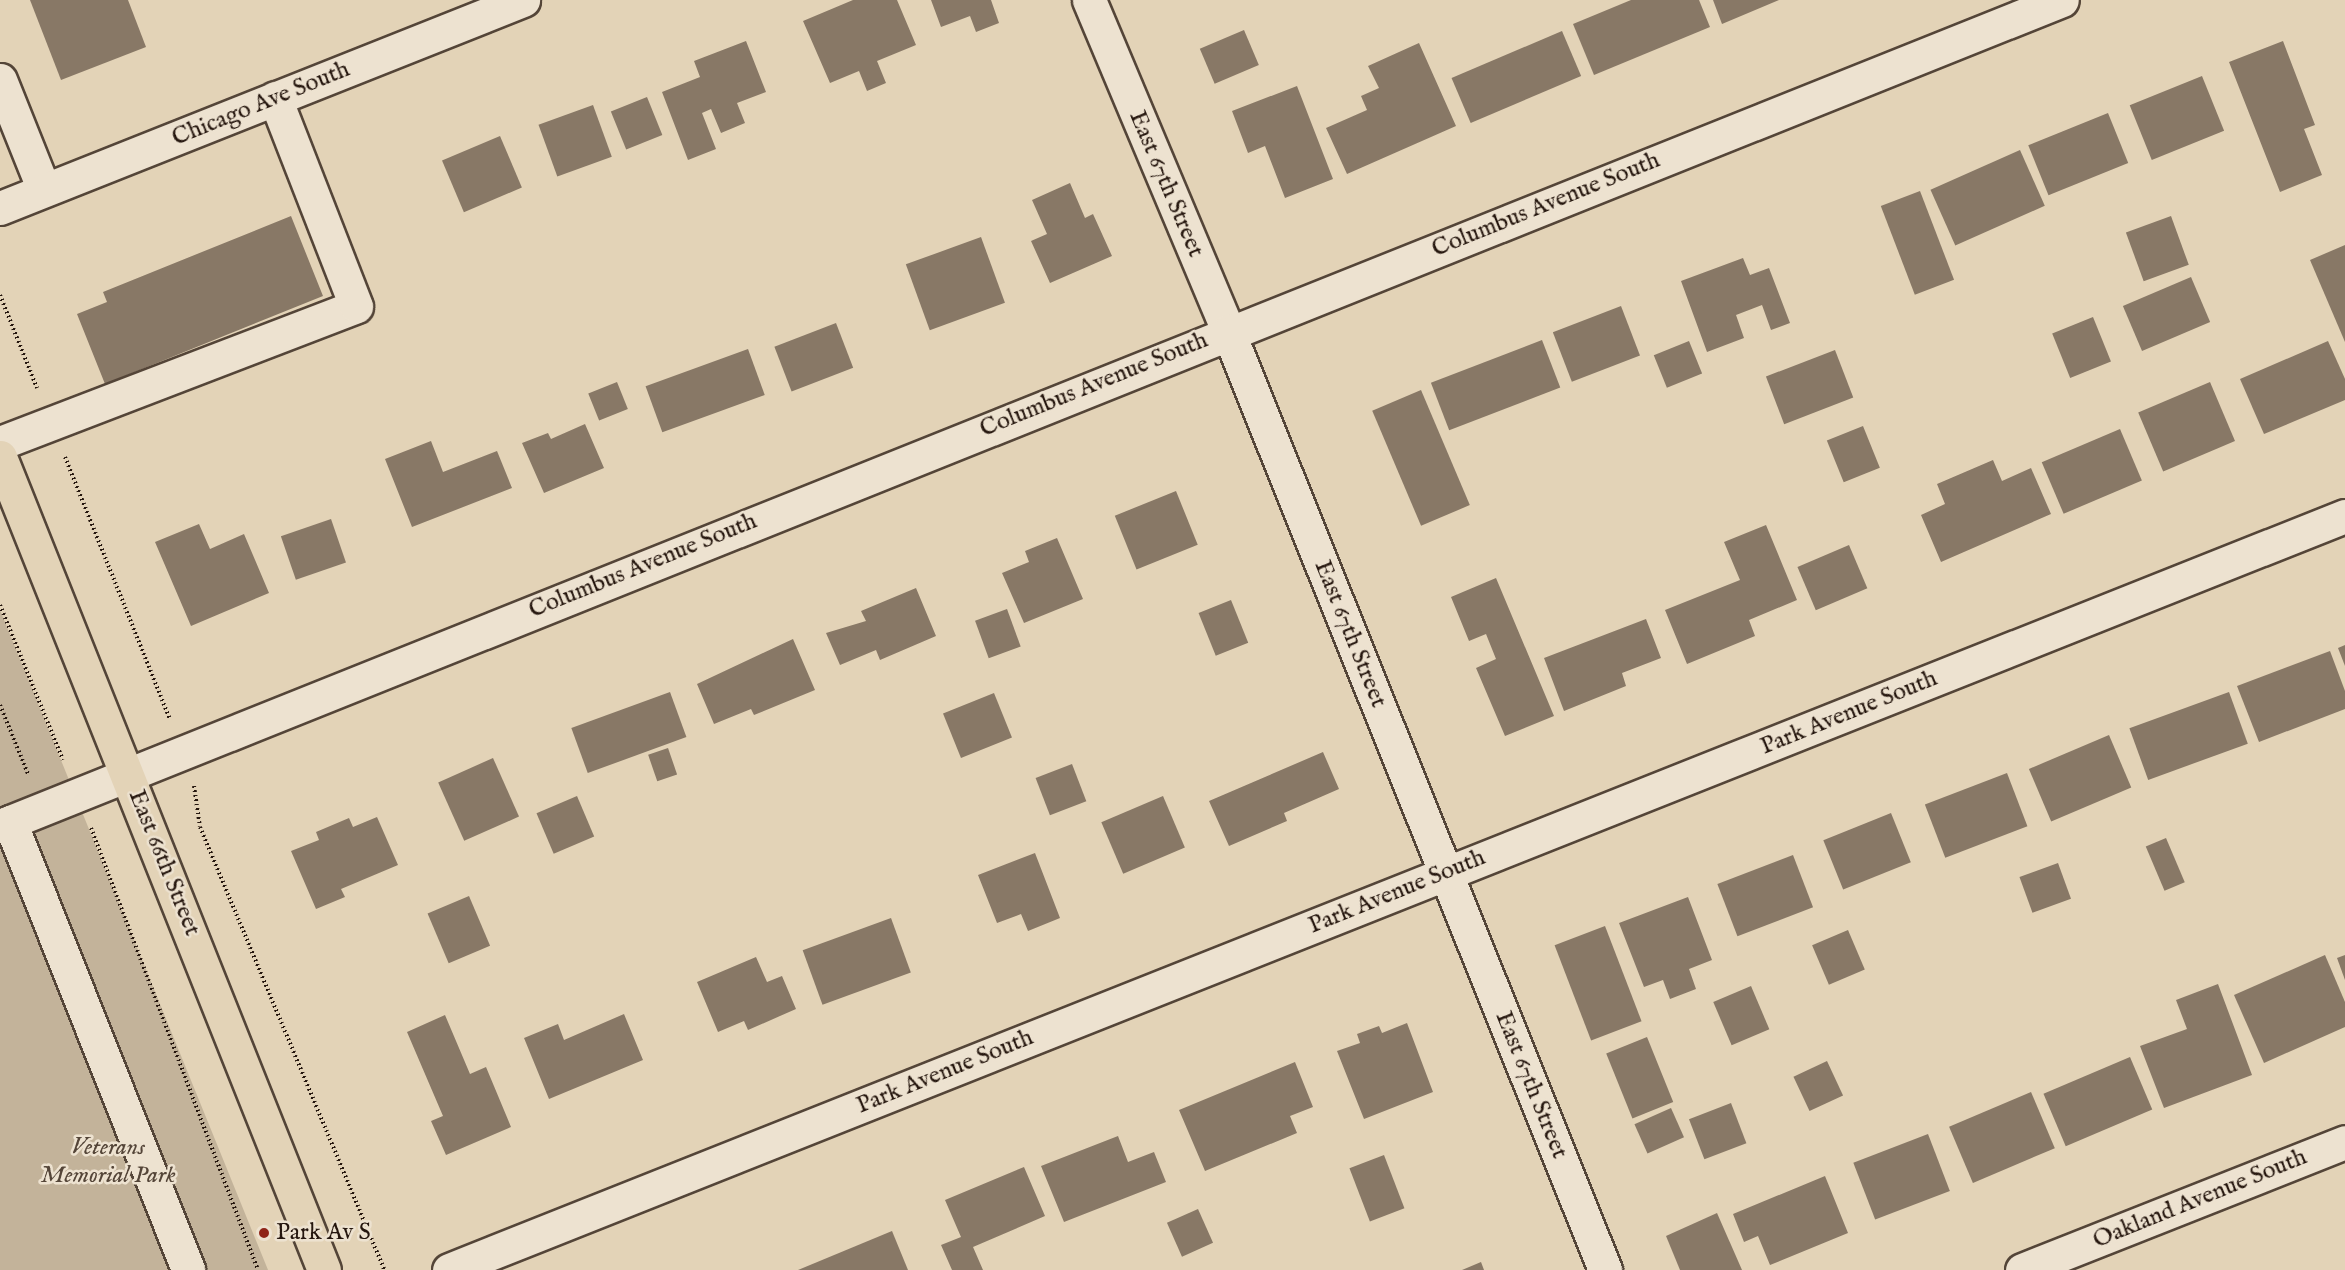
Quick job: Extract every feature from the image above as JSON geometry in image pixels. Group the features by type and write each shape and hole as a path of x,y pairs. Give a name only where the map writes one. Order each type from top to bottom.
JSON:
{"main road":[{"name":"East 66th Street","path":"0,458 128,773 324,1270"}],"street":[{"name":"Chicago Ave South","path":"0,208 523,0"},
{"name":"East 67th Street","path":"1089,0 1228,331 1605,1270"},
{"name":"Columbus Avenue South","path":"5,824 1228,331 2062,0"},
{"path":"0,80 44,190"},
{"path":"0,443 356,306 275,98"},
{"name":"Park Avenue South","path":"449,1270 2345,516"},
{"path":"5,824 188,1270"},
{"name":"Oakland Avenue South","path":"2022,1270 2345,1142"}],"path":[{"path":"0,295 168,714"},
{"path":"0,605 77,794 258,1270"},
{"path":"197,797 200,827 384,1270"}],"green space":[{"name":"Veterans Memorial Park","path":"0,610 268,1270 0,1270"}],"building":[{"path":"30,0 128,0 146,47 61,80"},
{"path":"853,0 897,0 916,45 877,61 886,83 867,91 859,71 830,83 803,21"},
{"path":"931,0 991,0 999,23 976,32 970,16 941,27"},
{"path":"1631,0 1699,0 1710,27 1594,75 1573,24"},
{"path":"1713,0 1779,0 1722,24"},
{"path":"1244,30 1259,65 1215,84 1200,49"},
{"path":"1562,31 1581,76 1471,123 1452,78"},
{"path":"746,41 766,92 737,103 745,123 721,133 711,109 702,113 716,149 688,160 662,92 700,77 694,61"},
{"path":"2283,41 2315,125 2304,129 2322,175 2280,192 2229,62"},
{"path":"1419,43 1456,126 1347,174 1326,128 1367,110 1361,96 1379,88 1368,66"},
{"path":"2202,76 2224,131 2152,160 2130,105"},
{"path":"1297,86 1333,179 1285,198 1265,146 1248,153 1232,111"},
{"path":"647,97 662,135 626,150 611,112"},
{"path":"593,105 612,157 557,177 538,125"},
{"path":"2108,113 2128,163 2048,195 2028,145"},
{"path":"500,136 522,188 464,212 442,161"},
{"path":"2020,150 2045,206 1955,246 1930,190"},
{"path":"1070,183 1085,218 1093,214 1112,256 1050,283 1031,241 1047,234 1032,200"},
{"path":"1920,191 1954,280 1915,295 1881,206"},
{"path":"291,216 323,296 105,384 77,314 107,302 103,292"},
{"path":"2171,216 2189,265 2144,281 2126,232"},
{"path":"981,237 1005,303 930,330 906,264"},
{"path":"2345,245 2345,342 2310,260"},
{"path":"1743,258 1750,275 1769,268 1790,323 1771,330 1762,305 1736,315 1744,338 1707,352 1681,281"},
{"path":"2191,277 2210,322 2142,351 2123,306"},
{"path":"1621,306 1640,355 1572,382 1553,332"},
{"path":"2093,317 2111,362 2070,378 2052,333"},
{"path":"836,323 853,368 792,391 774,347"},
{"path":"1542,340 1560,388 1449,430 1431,383"},
{"path":"1689,341 1702,373 1667,388 1654,355"},
{"path":"2328,341 2345,379 2345,400 2264,434 2240,379"},
{"path":"748,349 765,395 662,432 646,386"},
{"path":"1835,350 1853,398 1784,424 1766,377"},
{"path":"617,382 628,409 599,421 588,394"},
{"path":"2210,382 2235,441 2163,471 2138,412"},
{"path":"1421,390 1470,505 1421,526 1372,411"},
{"path":"585,424 604,468 544,493 522,443 548,433 551,439"},
{"path":"1863,426 1880,468 1844,482 1827,441"},
{"path":"2120,429 2142,481 2064,514 2042,462"},
{"path":"431,441 443,472 497,451 512,488 412,527 385,459"},
{"path":"1993,460 2002,481 2031,468 2051,514 1941,562 1921,515 1945,504 1937,484"},
{"path":"1176,491 1198,545 1137,570 1115,516"},
{"path":"331,519 346,562 296,580 281,536"},
{"path":"199,524 210,549 244,534 269,593 191,626 155,542"},
{"path":"1766,525 1797,600 1749,620 1755,636 1687,664 1665,610 1740,580 1724,542"},
{"path":"1057,538 1083,599 1024,623 1002,573 1029,562 1025,551"},
{"path":"1849,545 1867,588 1816,610 1797,567"},
{"path":"1496,578 1554,716 1505,736 1476,668 1496,659 1486,634 1469,641 1451,597"},
{"path":"916,588 936,636 880,660 876,650 840,665 826,633 866,621 861,611"},
{"path":"1231,600 1248,643 1216,656 1199,613"},
{"path":"1007,609 1021,647 989,658 975,621"},
{"path":"1646,619 1661,658 1622,673 1626,686 1564,711 1544,658"},
{"path":"793,639 815,690 754,715 751,709 714,724 697,684"},
{"path":"2345,645 2345,666 2338,648"},
{"path":"2330,651 2345,691 2345,709 2259,742 2237,686"},
{"path":"670,692 686,737 588,773 571,728"},
{"path":"2229,692 2248,744 2148,780 2129,728"},
{"path":"994,693 1012,738 961,758 943,714"},
{"path":"2109,735 2131,787 2051,821 2029,769"},
{"path":"668,748 677,774 657,781 648,755"},
{"path":"1323,752 1339,789 1284,813 1287,821 1229,846 1209,801"},
{"path":"493,758 519,816 464,841 438,782"},
{"path":"1072,764 1086,801 1050,815 1036,778"},
{"path":"2007,773 2027,826 1945,858 1925,805"},
{"path":"577,796 594,837 554,854 536,813"},
{"path":"1163,796 1185,848 1123,874 1101,822"},
{"path":"1891,813 1911,862 1843,889 1823,840"},
{"path":"377,817 398,865 341,889 345,897 316,909 291,851 319,840 316,832 349,818 353,827"},
{"path":"2166,838 2185,882 2165,891 2146,847"},
{"path":"1035,853 1060,918 1028,931 1021,914 997,923 978,875"},
{"path":"1793,855 1813,907 1737,936 1717,884"},
{"path":"2058,863 2071,899 2032,913 2019,877"},
{"path":"469,896 490,946 449,963 428,914"},
{"path":"1688,897 1712,960 1689,969 1696,989 1670,999 1663,980 1644,987 1619,923"},
{"path":"891,918 911,973 823,1005 803,950"},
{"path":"1605,926 1642,1021 1591,1041 1555,945"},
{"path":"1848,930 1865,970 1829,985 1812,945"},
{"path":"2325,955 2345,1002 2345,1027 2264,1063 2234,995"},
{"path":"2345,955 2345,980 2337,958"},
{"path":"756,957 767,982 782,976 796,1009 748,1030 744,1021 718,1032 697,982"},
{"path":"2218,984 2252,1075 2164,1108 2140,1046 2187,1029 2176,1000"},
{"path":"1751,986 1769,1029 1732,1045 1713,1002"},
{"path":"624,1014 643,1060 549,1099 524,1038 558,1024 564,1040"},
{"path":"445,1015 470,1074 486,1067 511,1127 446,1155 431,1121 443,1116 407,1032"},
{"path":"1407,1023 1433,1092 1364,1119 1337,1051 1360,1043 1357,1034 1379,1026 1382,1033"},
{"path":"1647,1037 1673,1102 1632,1118 1606,1053"},
{"path":"2130,1057 2152,1109 2066,1146 2043,1094"},
{"path":"1827,1061 1843,1095 1810,1111 1793,1077"},
{"path":"1295,1062 1313,1107 1290,1116 1297,1133 1205,1171 1179,1110"},
{"path":"2031,1092 2055,1148 1973,1183 1949,1127"},
{"path":"1731,1103 1746,1143 1704,1159 1689,1119"},
{"path":"1671,1108 1684,1137 1647,1154 1634,1124"},
{"path":"1928,1134 1950,1191 1875,1220 1853,1163"},
{"path":"1118,1136 1128,1162 1154,1152 1166,1182 1064,1222 1041,1166"},
{"path":"1384,1155 1404,1208 1370,1221 1349,1168"},
{"path":"1024,1167 1045,1216 973,1247 983,1270 952,1270 941,1245 961,1237 945,1200"},
{"path":"1825,1176 1848,1233 1770,1265 1758,1236 1744,1242 1733,1214"},
{"path":"1198,1209 1213,1243 1182,1257 1167,1223"},
{"path":"1717,1213 1742,1270 1680,1270 1666,1236"},
{"path":"892,1231 908,1270 798,1270"},
{"path":"1481,1262 1484,1270 1462,1270"}],"place":[{"name":"Park Av S","path":"264,1233"}]}
